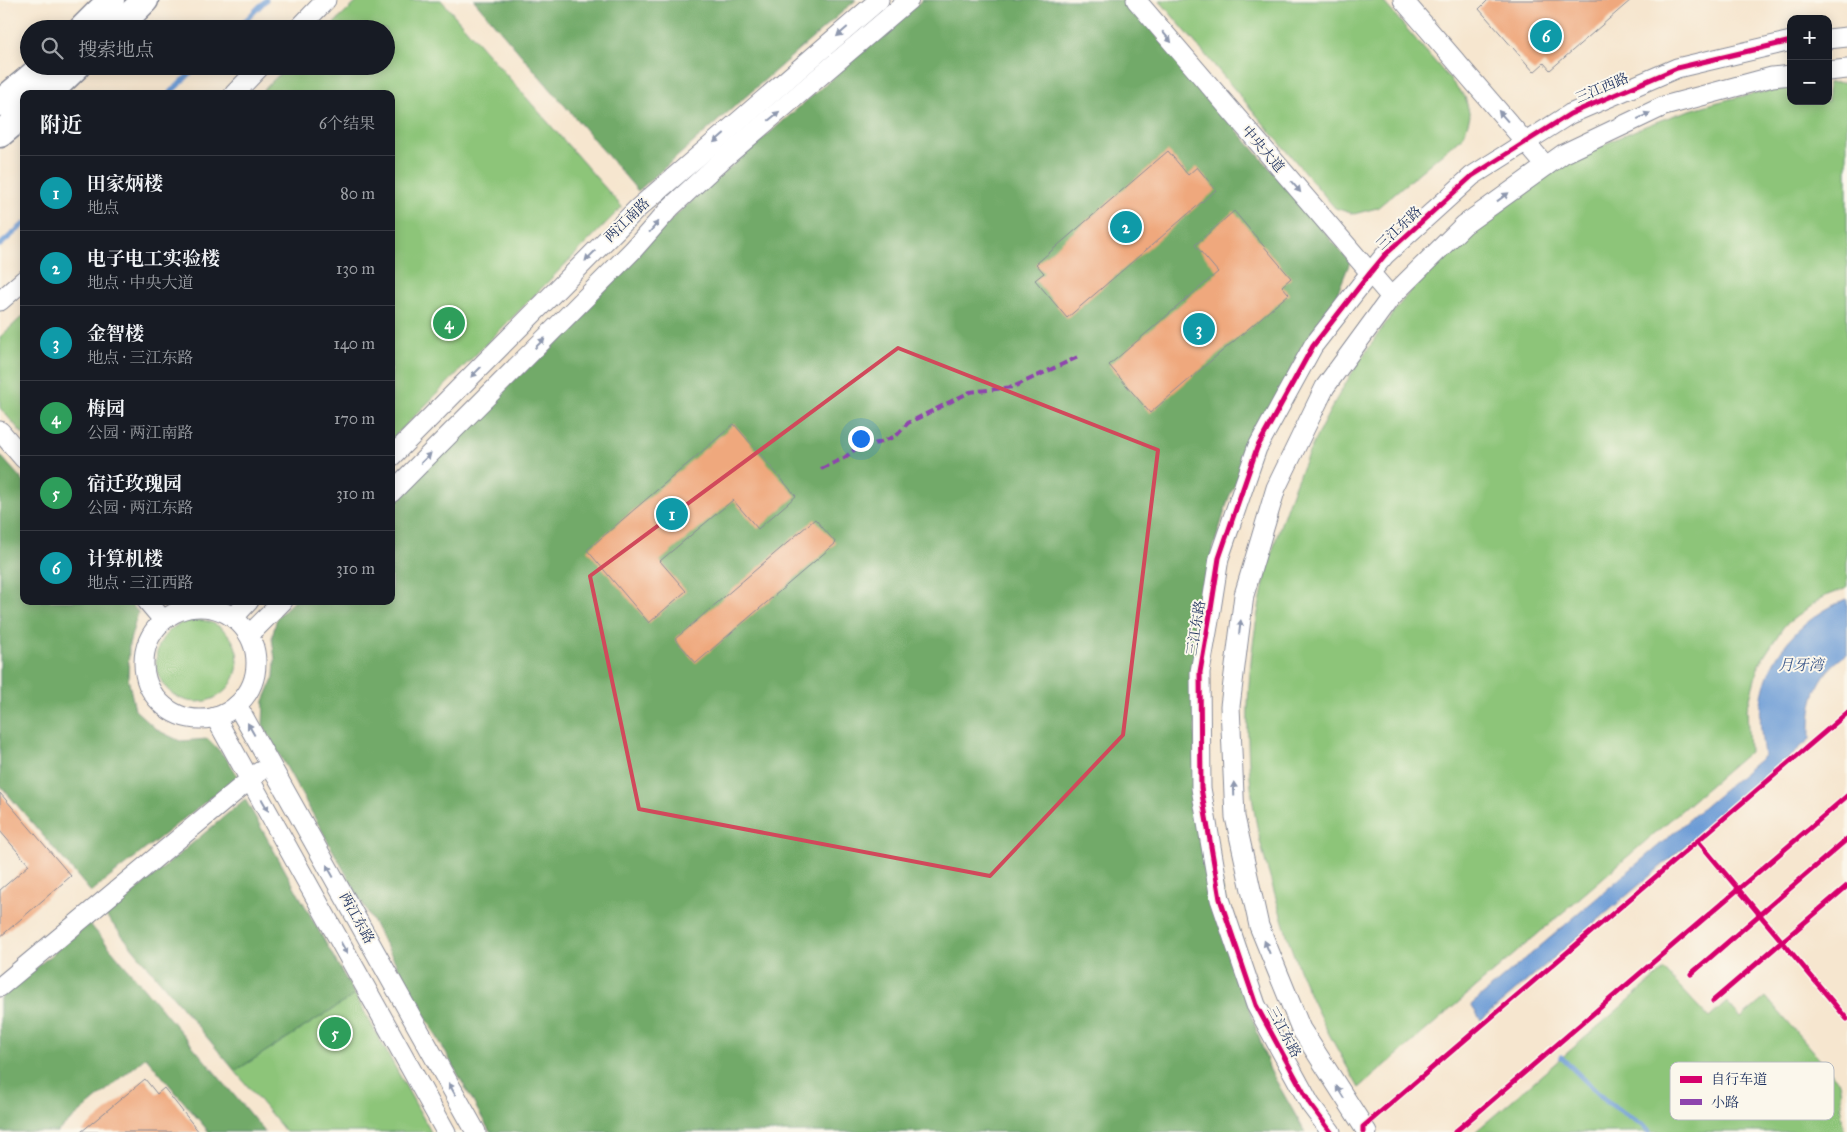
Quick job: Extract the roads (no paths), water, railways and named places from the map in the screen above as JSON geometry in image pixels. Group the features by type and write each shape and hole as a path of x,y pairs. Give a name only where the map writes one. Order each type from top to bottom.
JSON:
{"main road":[{"path":"91,20 111,0"},
{"path":"125,20 145,0"},
{"path":"0,103 33,75"},
{"path":"52,90 68,75"},
{"path":"0,134 20,117"}],"street":[{"path":"307,20 326,0"},
{"name":"两江南路","path":"395,453 636,209 879,0"},
{"path":"395,489 633,250 671,207 723,158 909,0"},
{"name":"中央大道","path":"1136,0 1391,297"},
{"path":"1403,0 1546,166 1563,154 1664,106 1772,76 1787,75"},
{"path":"1832,39 1847,38"},
{"name":"三江西路","path":"1443,202 1472,176 1570,114 1677,68 1787,42"},
{"path":"1832,71 1847,69"},
{"path":"238,90 252,75"},
{"name":"三江东路","path":"1367,1132 1360,1124 1301,1029 1259,926 1235,817 1230,706 1244,594 1276,488 1325,387 1391,297 1464,225 1546,166"},
{"name":"三江东路","path":"1331,1132 1310,1104 1256,1005 1220,899 1201,788 1200,672 1220,558 1258,448 1313,346 1385,255 1443,202"},
{"path":"0,301 20,284"},
{"path":"0,431 20,454"},
{"path":"150,605 163,620"},
{"path":"234,617 245,605"},
{"path":"249,635 279,605"},
{"path":"198,606 217,608 234,617 249,635 255,647 257,666 253,684 243,700 228,712 215,717 192,719 174,714 160,703 149,688 144,670 145,651 152,634 163,620 180,610 198,606"},
{"name":"两江东路","path":"237,705 476,1132"},
{"name":"两江东路","path":"215,717 446,1132"},
{"path":"0,987 270,763"}],"water":[{"name":"月牙湾","path":"1847,599 1847,654 1828,671 1816,691 1811,713 1810,739 1481,1020 1471,1005 1764,756 1761,730 1761,703 1765,685 1779,653 1802,627 1816,616"}],"waterway":[{"path":"246,20 266,0"},
{"path":"173,90 189,75"},
{"path":"0,245 20,228"},
{"path":"1561,1057 1607,1102 1643,1125 1649,1132"}],"place":[{"name":"计算机楼","path":"1546,36"},
{"name":"电子电工实验楼","path":"1126,227"},
{"name":"梅园","path":"449,323"},
{"name":"金智楼","path":"1199,329"},
{"name":"田家炳楼","path":"672,514"},
{"name":"宿迁玫瑰园","path":"335,1033"}]}
